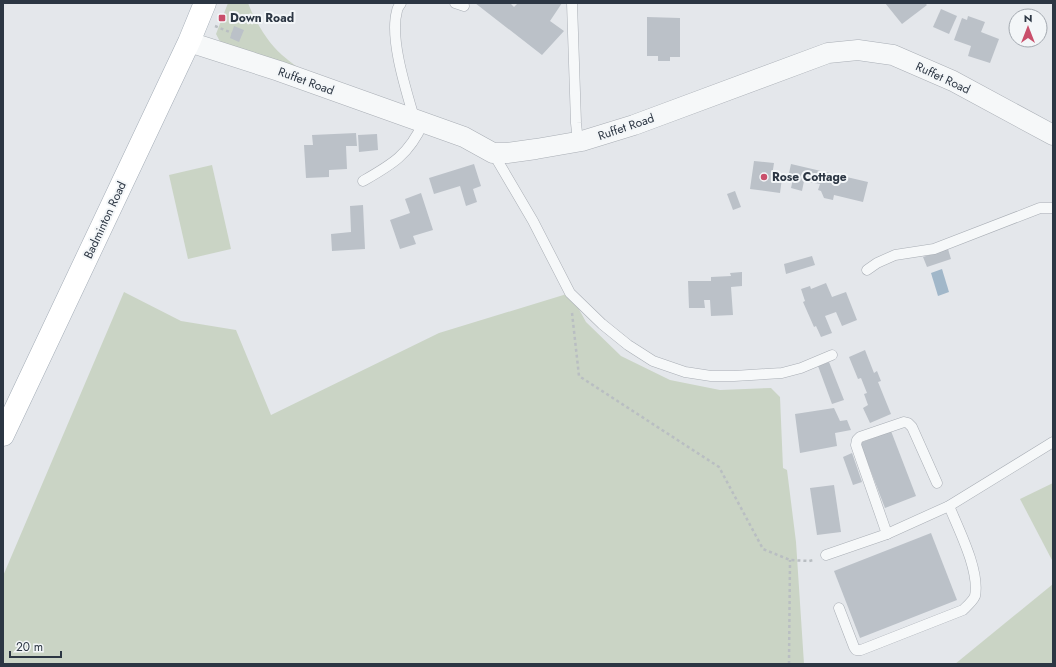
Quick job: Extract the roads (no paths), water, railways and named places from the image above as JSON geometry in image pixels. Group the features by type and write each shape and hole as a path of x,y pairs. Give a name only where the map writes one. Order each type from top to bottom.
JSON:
{"main road":[{"name":"Badminton Road","path":"3,435 189,42 205,3"}],"street":[{"name":"Ruffet Road","path":"189,42 222,54 279,71 464,137 494,153 507,153 578,142 634,125 828,53 858,50 893,55 946,78 1053,135"}],"lane":[{"path":"362,181 389,166 403,154 414,140 419,122 403,77 395,36 397,11 401,3"},
{"path":"572,3 578,142"},
{"path":"494,153 533,220 570,293 602,324 628,345 653,361 685,372 711,376 734,376 782,373 801,368 832,355"},
{"path":"867,270 877,263 895,255 934,249 1040,208 1053,208"},
{"path":"887,534 856,445 857,440 860,437 904,422 908,423 912,427 937,483"},
{"path":"826,555 887,534 950,506 1053,442"},
{"path":"839,608 856,650 861,650 963,610 974,598 975,580 973,567 950,506"}],"water":[{"path":"942,269 949,292 938,296 931,273"}],"place":[{"name":"Down Road","path":"222,18"},
{"name":"Rose Cottage","path":"764,177"}]}
